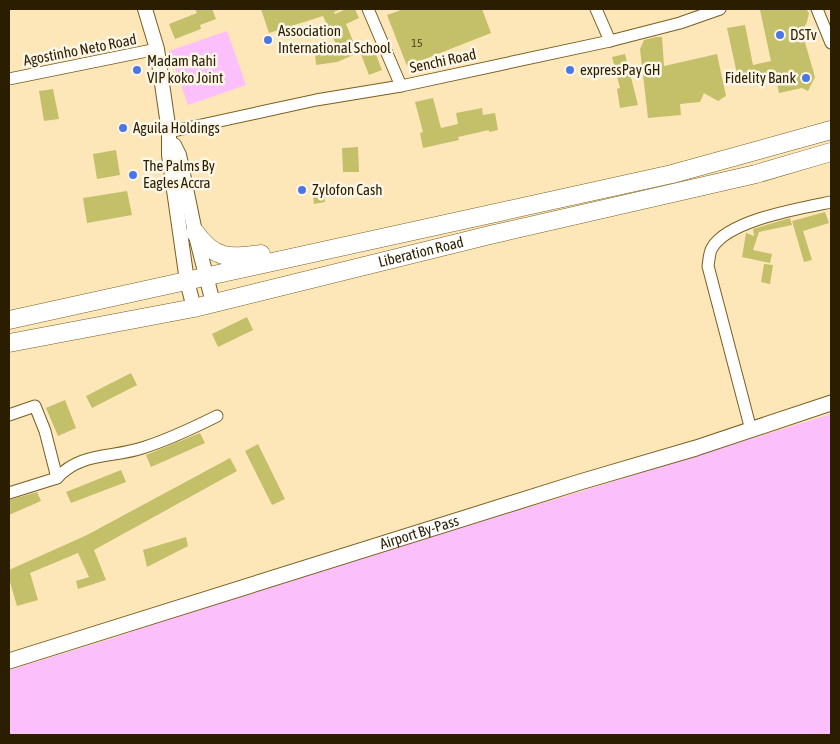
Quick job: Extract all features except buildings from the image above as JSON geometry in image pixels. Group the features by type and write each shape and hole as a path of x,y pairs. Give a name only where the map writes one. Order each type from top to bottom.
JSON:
{"highway":[{"name":"Liberation Road","path":"9,320 188,284 206,276 672,174 831,130"},
{"name":"Liberation Road","path":"9,343 194,308 490,235 756,174 831,152"},
{"path":"195,232 210,250 218,254 242,257 270,253 296,256"},
{"path":"39,338 61,322 72,317 164,297 188,284"}],"main road":[{"name":"Airport By-Pass","path":"9,661 313,564 831,404"}],"street":[{"path":"146,9 157,49 169,132 169,155 188,284 194,308"},
{"path":"368,9 401,86"},
{"path":"596,9 610,41"},
{"name":"Senchi Road","path":"169,132 316,100 401,86 610,41 680,23 720,9"},
{"path":"818,9 831,43"},
{"name":"Agostinho Neto Road","path":"9,79 157,49"},
{"path":"169,132 178,155 213,303"},
{"path":"751,430 708,266 712,249 719,239 728,232 751,221 831,202"},
{"path":"9,414 35,406 45,431 57,478"},
{"path":"9,493 57,478 66,468 90,458 142,448 181,434 217,416"}],"shaded area":[{"path":"227,31 246,85 188,105 169,51"},
{"path":"831,414 831,735 9,735 9,670 113,638 253,590"}],"place":[{"name":"DSTv","path":"780,35"},
{"name":"Association International School","path":"268,40"},
{"name":"Madam Rahi VIP koko Joint","path":"137,70"},
{"name":"expressPay GH","path":"570,70"},
{"name":"Fidelity Bank","path":"806,78"},
{"name":"Aguila Holdings","path":"123,128"},
{"name":"The Palms By Eagles Accra","path":"133,175"},
{"name":"Zylofon Cash","path":"302,190"}]}
